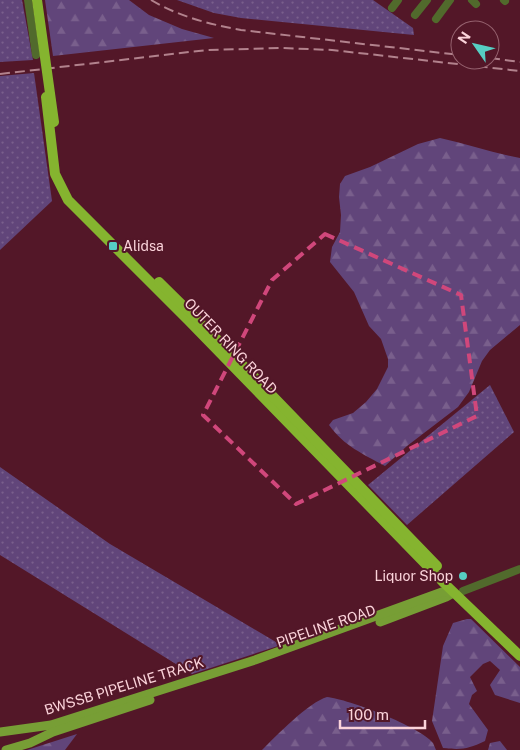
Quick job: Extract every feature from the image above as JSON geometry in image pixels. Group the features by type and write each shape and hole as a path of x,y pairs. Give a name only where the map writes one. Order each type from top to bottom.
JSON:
{"highway":[{"name":"OUTER RING ROAD","path":"32,0 60,172 66,188 76,202 231,353 520,656"},
{"name":"OUTER RING ROAD","path":"38,0 52,123"},
{"name":"OUTER RING ROAD","path":"458,592 520,647"}],"main road":[{"name":"PIPELINE ROAD","path":"6,750 30,743 53,732 262,662 426,601 442,592 458,592"},
{"name":"PIPELINE ROAD","path":"254,660 426,601"},
{"name":"BWSSB PIPELINE TRACK","path":"0,732 51,725 254,660"}],"street":[{"path":"28,0 36,55"},
{"path":"392,8 398,0"},
{"path":"415,15 427,0"},
{"path":"436,18 450,0"},
{"path":"458,592 520,569"}],"highlighted area":[{"path":"325,234 461,295 477,416 296,504 203,415 272,280"}],"green space":[{"path":"0,0 22,0 33,60 0,62"},
{"path":"45,0 129,0 149,15 182,29 214,38 53,56"},
{"path":"177,0 373,0 413,28 414,35 241,18 214,13"},
{"path":"34,73 52,201 0,250 0,76"},
{"path":"440,138 520,158 520,325 490,350 482,361 469,392 458,407 407,446 385,466 341,439 329,425 333,420 353,413 366,402 377,389 388,367 388,359 381,339 369,326 354,292 330,262 332,247 340,232 340,184 345,176 370,167 418,144"},
{"path":"490,385 514,432 407,525 368,485"},
{"path":"0,467 110,544 281,645 192,674 0,555"},
{"path":"471,619 520,667 520,703 495,695 490,685 500,670 490,661 483,664 470,677 477,691 472,695 469,704 488,730 485,741 465,748 443,748 432,721 443,646 453,623"},
{"path":"327,697 367,708 400,722 426,737 433,743 436,750 262,750 302,712"},
{"path":"77,734 65,750 27,750"},
{"path":"500,741 507,750 488,750 490,743"}],"railway":[{"path":"151,0 195,19 241,30 450,54"},
{"path":"0,74 207,50 281,48 332,50 520,71"},
{"path":"500,59 520,62"}],"place":[{"name":"Alidsa","path":"113,246"},
{"name":"Liquor Shop","path":"463,576"}]}
